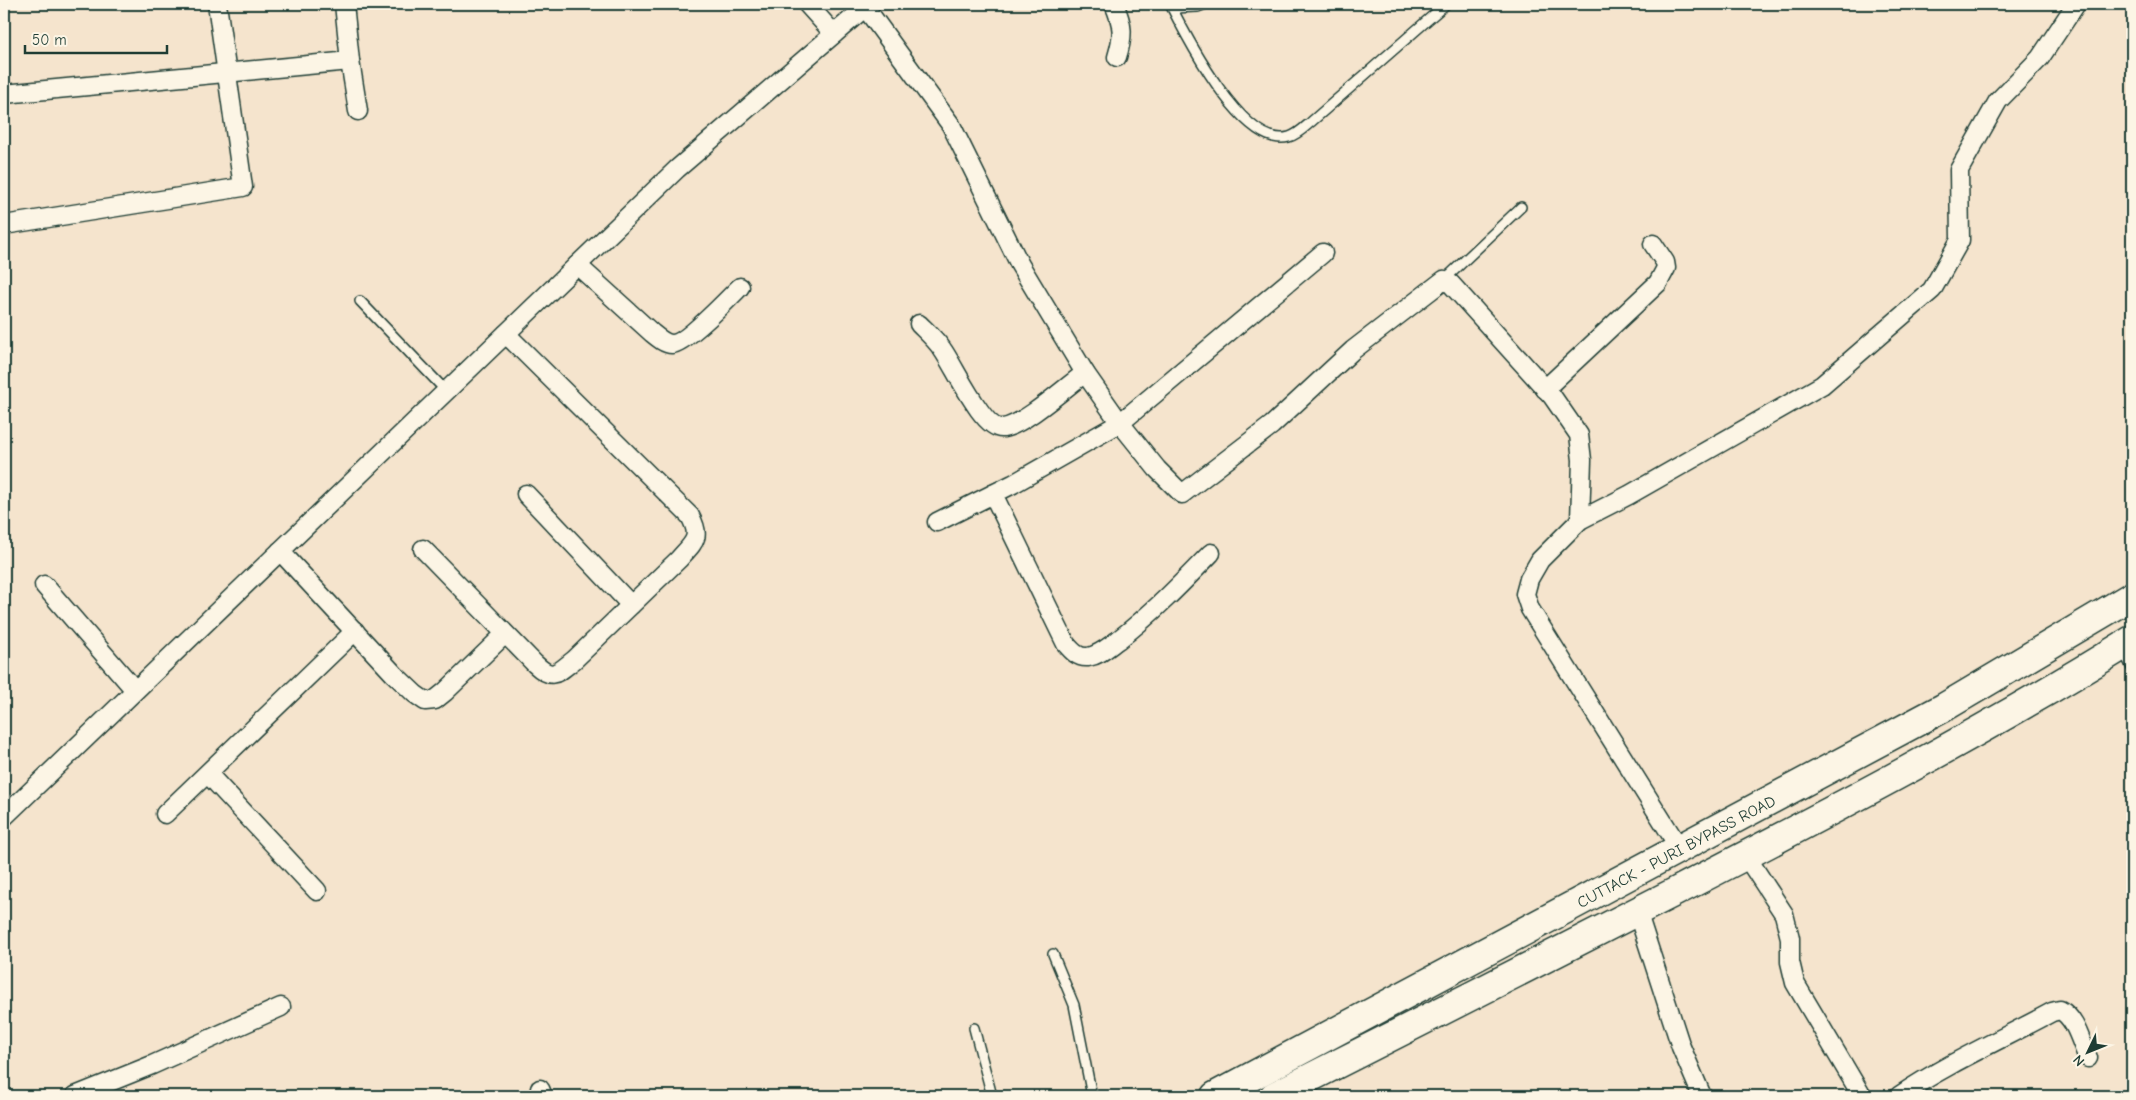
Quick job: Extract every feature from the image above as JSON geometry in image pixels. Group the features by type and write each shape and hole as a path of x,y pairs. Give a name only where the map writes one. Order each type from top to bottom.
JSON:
{"highway":[{"name":"CUTTACK - PURI BYPASS ROAD","path":"1215,1096 1943,708 2132,596"},
{"path":"1274,1096 1746,856 2046,694 2129,652"}],"street":[{"path":"4,225 242,187 217,4"},
{"path":"344,4 358,111"},
{"path":"807,4 834,34"},
{"path":"1114,4 1122,22 1122,39 1117,57"},
{"path":"1680,849 1530,610 1525,594 1529,578 1540,560 1580,520 1629,495 1822,385 1932,290 1960,240 1959,170 1998,101 2040,58 2076,4"},
{"path":"4,817 677,169 867,6 951,125 1020,265 1085,373 1120,423 1157,469 1182,494 1272,425 1353,350 1444,280 1451,284 1545,389 1579,435 1582,460 1580,520"},
{"path":"4,94 350,61"},
{"path":"1545,389 1658,283 1666,268 1665,262 1653,244"},
{"path":"937,522 993,494 1120,423 1323,253"},
{"path":"577,265 652,333 666,343 674,344 688,337 740,287"},
{"path":"919,324 941,347 978,409 995,428 1002,428 1021,420 1085,373"},
{"path":"423,549 505,634 544,672 550,675 557,673 574,660 693,543 697,536 697,529 690,516 506,334"},
{"path":"526,494 631,605"},
{"path":"993,494 1066,644 1076,654 1086,657 1099,654 1156,609 1211,553"},
{"path":"280,551 415,694 425,701 435,700 445,692 505,634"},
{"path":"44,585 135,690"},
{"path":"165,814 355,631"},
{"path":"208,774 317,891"},
{"path":"1746,856 1784,914 1790,938 1790,962 1795,983 1862,1096"},
{"path":"1637,911 1681,1047 1702,1096"},
{"path":"75,1096 152,1065 281,1007"},
{"path":"1899,1096 1930,1075 1957,1063 2052,1012 2060,1010 2067,1013 2088,1058"}],"lane":[{"path":"1206,4 1198,7 1171,6 1199,60 1243,118 1261,132 1278,138 1290,137 1311,122 1446,4"},
{"path":"1444,280 1521,207"},
{"path":"360,301 446,391"},
{"path":"1053,954 1074,1004 1092,1096"},
{"path":"974,1028 992,1096"}]}
